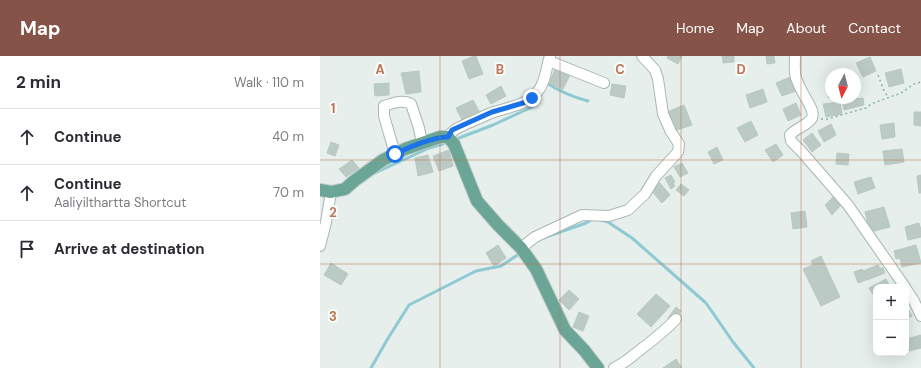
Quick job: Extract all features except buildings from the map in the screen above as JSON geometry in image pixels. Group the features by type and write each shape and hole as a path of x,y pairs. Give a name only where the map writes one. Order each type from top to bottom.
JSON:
{"main road":[{"path":"326,191 344,189 383,160 405,149 448,137 454,144 477,201 524,253 536,269 564,330 584,350 598,368"}],"street":[{"path":"524,253 535,237 582,215 609,216 628,210 644,194 656,176 678,152 679,144 663,114 658,79 655,70 642,56"},
{"path":"795,56 796,77 812,111 812,117 807,123 793,131 790,135 791,141 848,205 902,284"},
{"path":"448,137 452,130 492,112 523,103 532,98 539,91 550,60 604,83"},
{"path":"395,154 384,116 384,106 395,102 406,101 411,104 419,128 422,144"},
{"path":"320,246 326,222 326,191"},
{"path":"909,294 921,316"},
{"path":"614,368 624,364 652,342 676,319"}],"path":[{"path":"878,75 888,97"},
{"path":"812,117 817,119 827,119 866,108 871,104 901,93 914,84 921,82"}],"waterway":[{"path":"545,82 576,98 588,101"},
{"path":"459,138 493,125 532,107 538,97"},
{"path":"375,173 429,148 443,144"},
{"path":"543,238 586,223 593,219"},
{"path":"601,220 608,222 632,238 706,303 733,342 754,368"},
{"path":"371,368 409,305 476,271 501,266 522,252"}],"route":[{"path":"395,154 405,149 448,137 452,130 492,112 523,103 532,98"}]}
